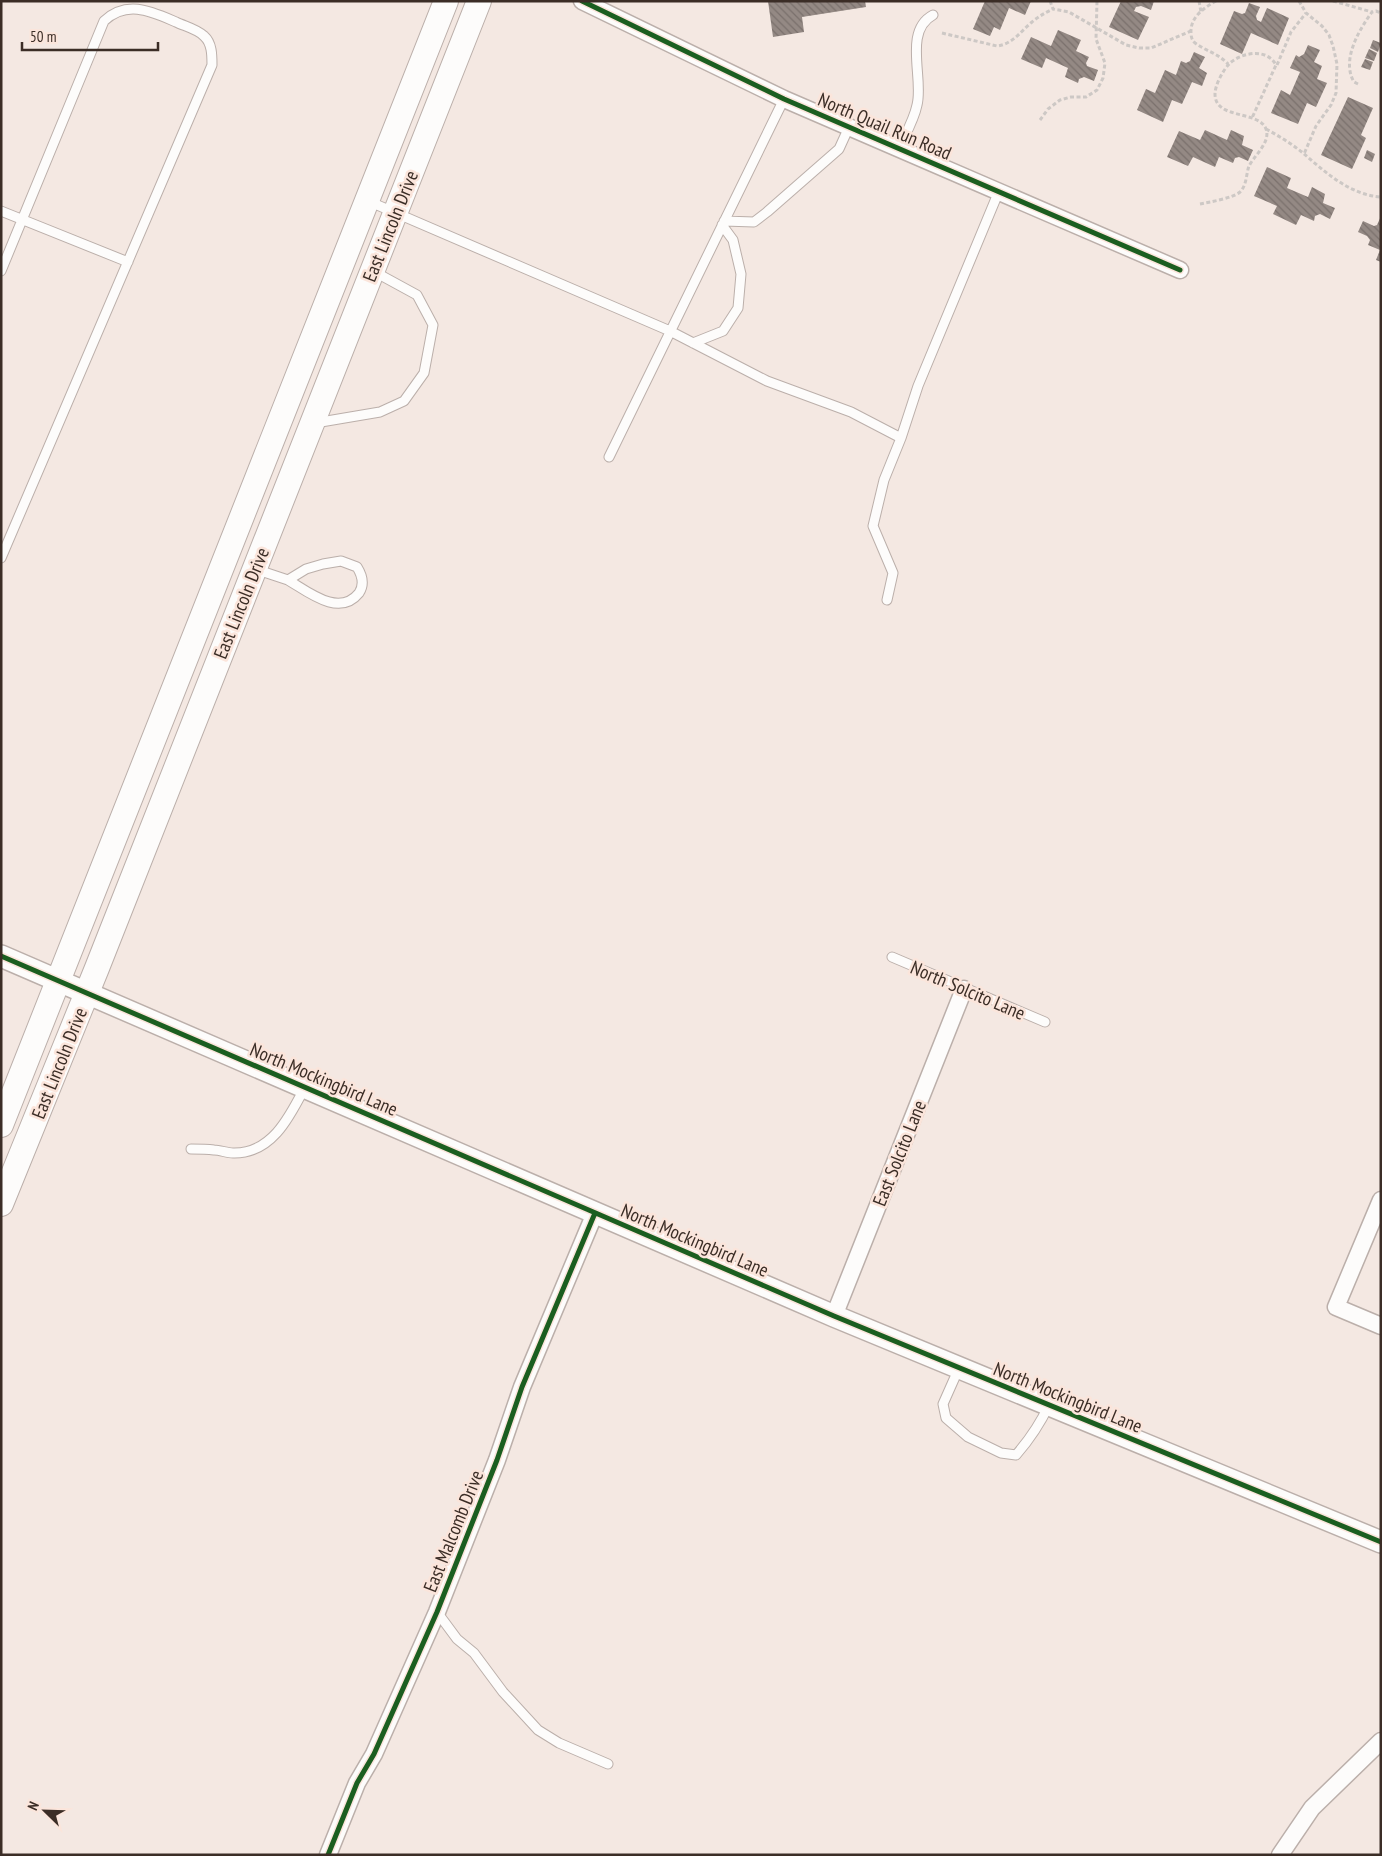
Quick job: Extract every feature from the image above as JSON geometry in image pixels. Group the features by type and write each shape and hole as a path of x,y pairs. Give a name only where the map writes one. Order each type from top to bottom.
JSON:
{"main road":[{"name":"East Lincoln Drive","path":"1,1125 446,1"},
{"name":"East Lincoln Drive","path":"1,1204 396,213 478,1"},
{"path":"229,549 256,566"}],"street":[{"name":"North Quail Run Road","path":"582,1 784,99 1180,270"},
{"name":"North Mockingbird Lane","path":"1,956 834,1316 1381,1542"},
{"name":"East Solcito Lane","path":"834,1316 964,989"},
{"path":"1381,1200 1336,1307 1381,1326"},
{"name":"East Malcomb Drive","path":"328,1855 357,1783 374,1754 437,1612 497,1460 522,1387 594,1213"},
{"path":"1280,1855 1312,1808 1381,1741"}],"lane":[{"path":"1,270 104,21 119,9 132,7 146,9 204,36 210,45 212,65 1,558"},
{"path":"900,148 918,105 919,74 915,47 920,28 933,15"},
{"path":"609,457 784,99"},
{"path":"723,223 754,222 839,149 849,127"},
{"path":"887,600 894,573 873,526 884,480 901,438 918,386 999,192"},
{"path":"367,201 670,331 766,381 851,412 901,438"},
{"path":"1,211 128,262"},
{"path":"693,343 723,331 738,308 741,274 734,240 723,223"},
{"path":"312,424 380,412 404,400 424,373 433,325 417,295 372,271"},
{"path":"256,566 288,580 318,598 336,604 343,603 355,596 360,592 363,583 357,567 341,561 306,569 288,580"},
{"name":"North Solcito Lane","path":"892,957 1045,1022"},
{"path":"191,1149 232,1153 256,1148 272,1138 286,1123 305,1087"},
{"path":"959,1368 943,1404 946,1418 968,1437 1001,1453 1016,1455 1028,1442 1042,1421 1048,1405"},
{"path":"437,1612 457,1639 474,1653 503,1692 538,1730 559,1743 608,1764"}],"path":[{"path":"1050,1 1053,9"},
{"path":"1040,120 1048,109 1060,100 1071,97 1086,97 1097,90 1105,63 1096,39 1097,1"},
{"path":"1199,1 1201,12"},
{"path":"1216,1 1201,12 1192,22 1191,36 1194,42 1220,57 1228,64"},
{"path":"1299,1 1306,13 1322,26 1329,35 1334,46 1337,64 1336,93 1331,105 1316,126 1304,154"},
{"path":"1333,1 1381,13"},
{"path":"942,33 997,46 1004,45 1013,40 1032,22 1053,9 1069,12 1126,45 1139,48 1151,48 1191,32"},
{"path":"1358,84 1354,82 1350,72 1352,50 1355,39 1372,12"},
{"path":"1252,118 1291,32 1306,13"},
{"path":"1276,65 1269,56 1260,54 1248,54 1228,64 1216,87 1215,96 1219,104 1227,110 1260,121 1266,129 1304,154 1321,170 1356,191 1364,195 1380,196"},
{"path":"1200,204 1240,192 1244,186 1249,167 1266,138 1266,129"}],"building":[{"path":"768,1 865,1 866,7 802,17 804,32 773,37"},
{"path":"985,1 1031,1 1025,15 1009,8 1000,30 994,27 990,36 973,29"},
{"path":"1121,1 1154,1 1151,10 1141,6 1136,7 1134,11 1149,17 1138,40 1109,27"},
{"path":"1249,3 1260,7 1256,16 1257,20 1261,22 1267,8 1289,18 1278,45 1251,33 1242,54 1220,44 1234,11 1242,14 1245,13"},
{"path":"1058,30 1081,40 1076,51 1089,57 1086,63 1087,66 1098,70 1094,81 1084,77 1079,79 1078,83 1065,77 1068,68 1046,58 1042,68 1021,59 1031,37 1051,46"},
{"path":"1373,40 1381,43 1378,52 1370,48"},
{"path":"1308,45 1320,50 1314,62 1322,66 1317,79 1327,83 1316,107 1307,103 1298,124 1271,113 1281,90 1290,95 1300,72 1290,68 1296,55 1299,57 1304,54"},
{"path":"1369,49 1377,53 1374,61 1365,58"},
{"path":"1194,52 1205,57 1199,68 1207,73 1202,86 1192,82 1182,104 1172,100 1163,122 1137,110 1146,89 1155,93 1165,70 1176,75 1181,61 1186,63 1190,61"},
{"path":"1365,59 1373,62 1370,70 1361,67"},
{"path":"1348,97 1373,108 1361,135 1366,138 1352,169 1321,155"},
{"path":"1205,130 1227,140 1231,130 1244,136 1242,145 1253,150 1248,161 1239,157 1235,158 1233,163 1219,157 1215,167 1193,157 1188,166 1167,157 1179,131 1200,140"},
{"path":"1367,150 1375,154 1372,162 1364,158"},
{"path":"1267,167 1291,178 1287,188 1308,197 1312,187 1325,194 1323,203 1335,208 1330,219 1320,214 1315,216 1314,221 1301,215 1296,225 1273,214 1277,206 1254,196"},
{"path":"1381,216 1381,262 1376,260 1380,250 1368,245 1370,240 1367,236 1358,232 1363,221 1374,226 1377,225"}],"cycle path":[{"path":"582,1 784,99 1180,270"},
{"path":"1,956 834,1316 1381,1542"},
{"path":"328,1855 357,1783 374,1754 437,1612 497,1460 522,1387 595,1213"}]}
